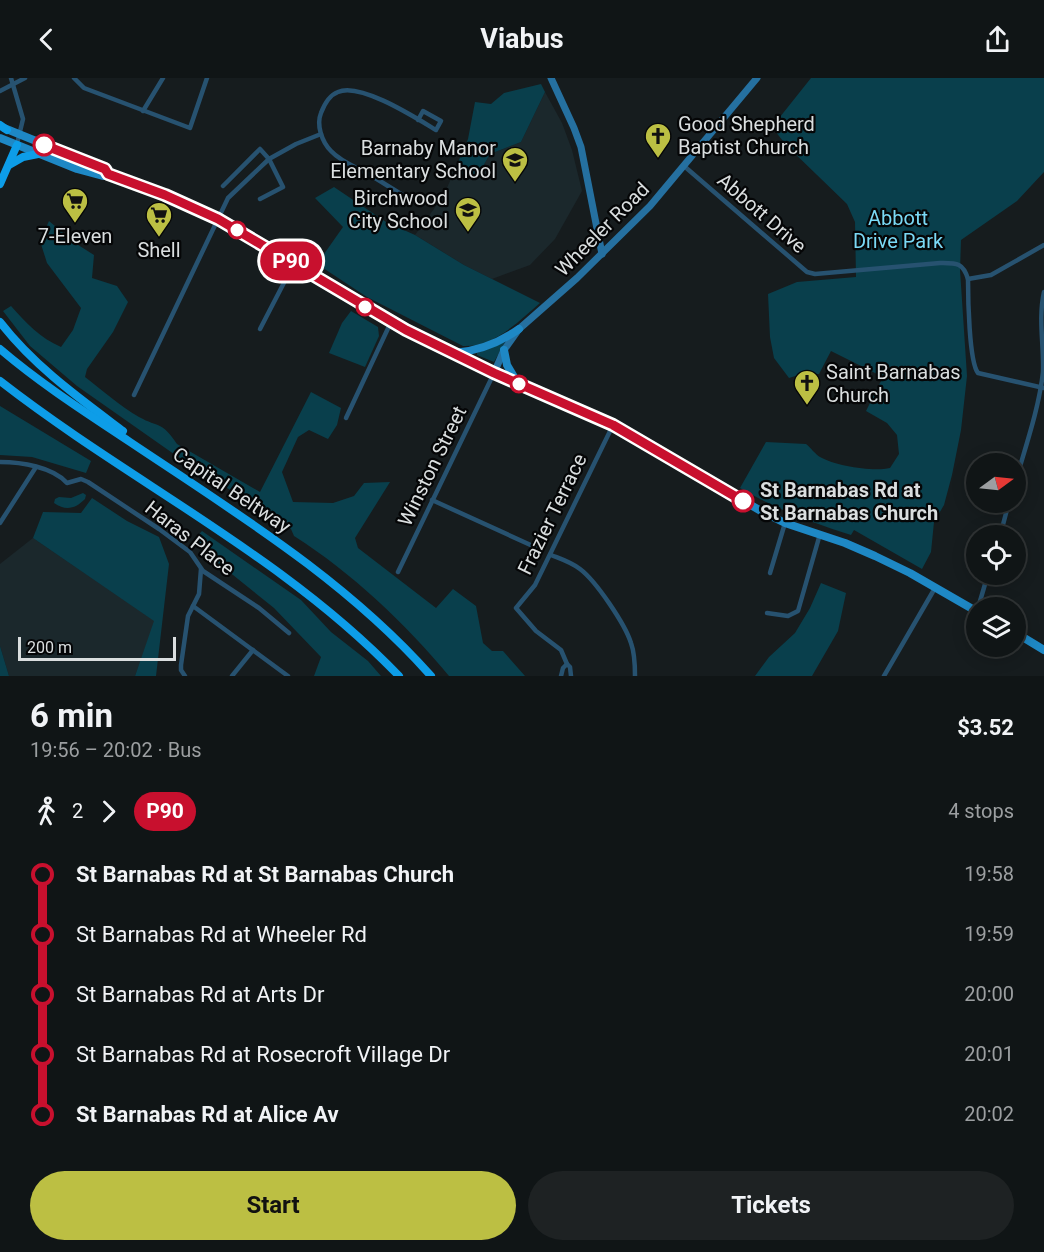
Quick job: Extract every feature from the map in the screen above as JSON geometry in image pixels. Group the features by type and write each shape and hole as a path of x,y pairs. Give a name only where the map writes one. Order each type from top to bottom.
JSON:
{"highway":[{"path":"0,184 18,141"},
{"path":"7,168 17,159 38,154"},
{"path":"0,322 34,361 64,387 220,502"},
{"name":"Capital Beltway","path":"0,349 56,393 292,551 335,584 382,625 431,676"},
{"name":"Capital Beltway","path":"0,381 47,416 293,582 343,623 399,676"}],"main road":[{"path":"551,78 581,147 602,254"},
{"name":"Wheeler Road","path":"494,373 504,350 519,329 559,295 650,206 757,78"},
{"path":"2,127 38,154 102,176 108,174"},
{"path":"0,138 18,141 105,169 108,174 165,195 218,219 390,322 494,373 613,425 785,523 875,556 966,604"},
{"path":"453,353 475,351 502,340 519,329"},
{"path":"504,350 507,365 518,384"},
{"path":"1026,639 1044,650"}],"street":[{"path":"11,78 23,116 18,141"},
{"path":"0,91 25,78"},
{"path":"74,78 84,88 190,128 207,78"},
{"path":"143,111 163,78"},
{"path":"406,197 332,153 321,134 319,123 322,111 330,98 344,90 372,97 436,130 441,121 423,111 418,120"},
{"path":"134,395 222,209 234,192 269,159 296,144 321,134"},
{"path":"223,186 260,149 269,159 283,187 260,199"},
{"name":"Abbott Drive","path":"684,166 807,272 815,274 940,263 955,264 965,270 968,279"},
{"path":"1042,387 978,373 975,369 968,279 991,275 1044,245"},
{"path":"260,329 296,264"},
{"path":"1024,453 1042,387 1044,366 1041,317 1044,292"},
{"path":"346,418 390,322"},
{"name":"Winston Street","path":"398,572 494,373"},
{"name":"Frazier Terrace","path":"567,664 561,650 536,631 516,608 535,585 551,555 613,425"},
{"path":"0,462 36,468 0,523"},
{"name":"Haras Place","path":"36,468 55,474 67,483 81,479 88,482 190,552 201,569 259,608 289,633"},
{"path":"432,500 535,547"},
{"path":"770,573 785,523"},
{"path":"768,612 788,616 798,612 820,534"},
{"path":"551,555 567,561 582,571 615,614 630,641 635,676"},
{"path":"185,676 182,665 188,616 200,588 201,569"},
{"path":"884,676 935,588"},
{"path":"193,606 288,676"},
{"path":"232,676 253,650"},
{"path":"561,676 562,669 567,664 570,667 571,676"}],"shaded area":[{"name":"Barnaby Manor Elementary School","path":"545,92 562,123 572,150 582,191 555,239 530,265 492,279 415,235 444,195 453,174 478,175 490,154 521,142"},
{"path":"33,538 155,621 135,676 9,676 0,646 0,564"}],"green space":[{"name":"Abbott Drive Park","path":"811,78 1044,78 1044,172 1017,201 961,240 960,270 967,376 961,430 944,505 934,522 931,552 922,569 854,530 851,535 808,520 767,503 740,488 766,442 806,444 818,456 827,460 865,469 890,468 899,454 897,435 887,423 866,411 883,377 831,351 819,374 802,374 789,378 774,358 770,337 768,294 797,282 856,277 855,222 847,204 786,145 772,127"},
{"path":"541,84 545,92 521,142 490,154 478,175 453,174 468,139 475,102 491,104 504,93"},
{"path":"334,187 386,222 415,235 464,265 540,303 495,338 463,346 367,297 317,264 343,227 315,198"},
{"path":"49,221 75,243 94,255 92,278 117,286 128,302 113,332 87,369 85,377 132,413 164,428 177,444 260,492 311,392 341,408 337,425 328,439 309,430 298,437 282,472 293,502 333,503 354,496 364,483 390,482 355,538 358,548 436,608 453,589 476,606 483,643 492,651 503,651 525,676 449,676 377,600 316,550 294,536 291,529 171,452 77,386 30,346 3,311 11,306 40,335 61,347 73,330 81,308 47,263 40,241"},
{"path":"351,311 378,327 379,336 365,367 329,353 342,323"},
{"path":"505,342 494,362 477,355 477,353"},
{"path":"0,406 91,461 86,473 32,457 0,455"},
{"path":"83,493 86,495 85,499 74,507 66,508 54,503 59,497 71,498"},
{"path":"92,498 127,521 159,537 169,564 156,676 135,676 154,621 33,538 43,512 81,513"},
{"path":"202,531 301,600 331,632 368,661 381,676 314,676 321,657 274,608 192,542"},
{"path":"821,583 846,593 838,631 812,676 755,676 769,657 795,633"},
{"path":"0,646 9,676 0,676"}],"bus line":[{"name":"P90","path":"44,145 218,219 406,330 494,373 613,425 743,501"}],"place":[{"name":"Good Shepherd Baptist Church","path":"658,159"},
{"name":"Barnaby Manor Elementary School","path":"515,183"},
{"name":"7-Eleven","path":"75,224"},
{"name":"Birchwood City School","path":"468,233"},
{"name":"Shell","path":"159,238"},
{"name":"Saint Barnabas Church","path":"807,406"},
{"name":"St Barnabas Rd at St Barnabas Church","path":"743,501"}]}
